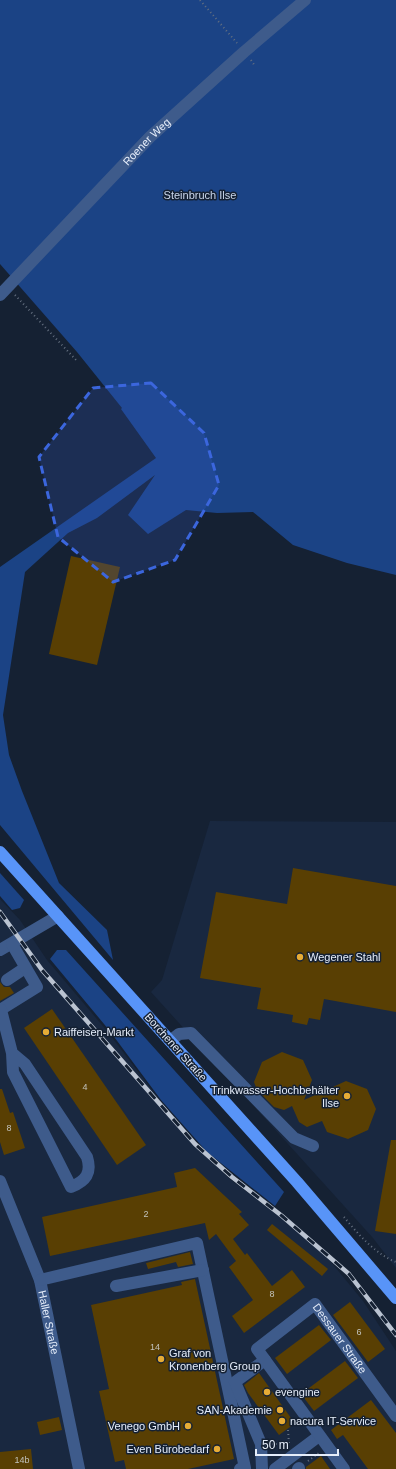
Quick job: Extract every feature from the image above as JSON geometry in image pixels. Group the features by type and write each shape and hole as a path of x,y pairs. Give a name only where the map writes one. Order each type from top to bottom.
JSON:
{"main road":[{"name":"Borchener Straße","path":"0,852 394,1292"}],"street":[{"name":"Roener Weg","path":"0,295 150,137 244,52 305,0"},
{"path":"0,950 58,916"},
{"path":"12,944 37,987 0,1010 12,1053 13,1072 71,1187 80,1184 88,1175 90,1166 87,1157 24,1064 12,1053"},
{"path":"6,980 25,968"},
{"path":"170,1042 179,1034 191,1033 294,1138 313,1146"},
{"name":"Haller Straße","path":"0,1181 40,1280 79,1469"},
{"path":"40,1280 198,1243 245,1468 240,1469"},
{"path":"116,1286 203,1270"},
{"name":"Dessauer Straße","path":"344,1469 257,1349 314,1304 396,1416"},
{"path":"262,1469 261,1444 235,1382 265,1360"},
{"path":"275,1469 319,1436"}],"path":[{"path":"200,0 244,52"},
{"path":"22,302 77,361"},
{"path":"261,1444 288,1444"},
{"path":"298,1468 328,1447"}],"highlighted area":[{"path":"151,383 204,433 219,485 175,560 113,582 58,537 39,457 93,388"}],"shaded area":[{"path":"210,821 396,822 396,1268 373,1238 151,992 162,980"},
{"path":"0,899 20,920 47,960 107,1031 194,1145 231,1180 316,1244 363,1301 396,1351 396,1469 0,1469"}],"green space":[{"name":"Steinbruch Ilse","path":"0,0 396,0 396,575 347,563 293,545 253,512 217,513 186,510 148,534 128,515 155,475 97,518 68,533 25,572 3,715 9,755 59,883 107,930 113,960 0,825 0,567 156,458 121,409 122,408 77,352 0,264"},
{"path":"0,873 24,900 20,908 12,910 0,896"},
{"path":"57,950 66,950 284,1192 275,1206 207,1152 161,1100 109,1030 50,959"}],"building":[{"path":"71,556 120,567 97,665 49,654"},
{"name":"Wegener Stahl","path":"293,868 396,886 396,1012 324,999 320,1020 309,1018 307,1025 292,1022 293,1015 257,1009 261,988 200,978 216,892 287,904"},
{"path":"0,982 4,987 10,987 14,993 0,1001"},
{"path":"52,1009 146,1145 117,1165 24,1028"},
{"name":"Trinkwasser-Hochbehälter Ilse","path":"282,1052 303,1060 312,1080 304,1100 346,1081 367,1089 376,1109 368,1130 348,1139 327,1132 322,1121 307,1127 299,1122 292,1106 284,1110 274,1107 257,1090 254,1082 262,1062"},
{"path":"0,1089 2,1089 10,1113 13,1112 25,1148 4,1155 0,1142"},
{"path":"391,1140 396,1140 396,1234 375,1231"},
{"path":"195,1168 242,1212 239,1214 249,1225 233,1239 245,1255 247,1253 272,1286 292,1270 305,1287 244,1333 232,1316 253,1300 229,1267 236,1261 216,1234 209,1240 205,1223 50,1256 42,1217 177,1187 174,1173"},
{"path":"272,1224 328,1269 322,1276 267,1230"},
{"path":"190,1252 193,1264 178,1267 176,1262 148,1269 146,1263"},
{"path":"195,1279 234,1459 188,1469 126,1469 124,1460 115,1462 99,1391 109,1389 91,1305 182,1285 181,1282"},
{"path":"350,1302 385,1349 368,1362 333,1315"},
{"path":"319,1325 331,1340 287,1374 275,1358"},
{"path":"345,1361 358,1378 314,1411 301,1394"},
{"path":"259,1373 294,1424 279,1435 248,1393 244,1385"},
{"path":"371,1400 396,1433 396,1469 368,1469 343,1435 337,1439 331,1430"},
{"path":"59,1417 62,1430 40,1435 37,1422"},
{"path":"31,1449 33,1469 0,1469 0,1452"},
{"path":"321,1456 330,1469 306,1469 306,1467"}],"railway":[{"path":"0,912 42,970 195,1144 232,1177 282,1216 349,1274 396,1335"}],"place":[{"name":"Wegener Stahl","path":"300,957"},
{"name":"Raiffeisen-Markt","path":"46,1032"},
{"name":"Trinkwasser-Hochbehälter Ilse","path":"347,1096"},
{"name":"Graf von Kronenberg Group","path":"161,1359"},
{"name":"evengine","path":"267,1392"},
{"name":"SAN-Akademie","path":"280,1410"},
{"name":"nacura IT-Service","path":"282,1421"},
{"name":"Venego GmbH","path":"188,1426"},
{"name":"Even Bürobedarf","path":"217,1449"}]}
